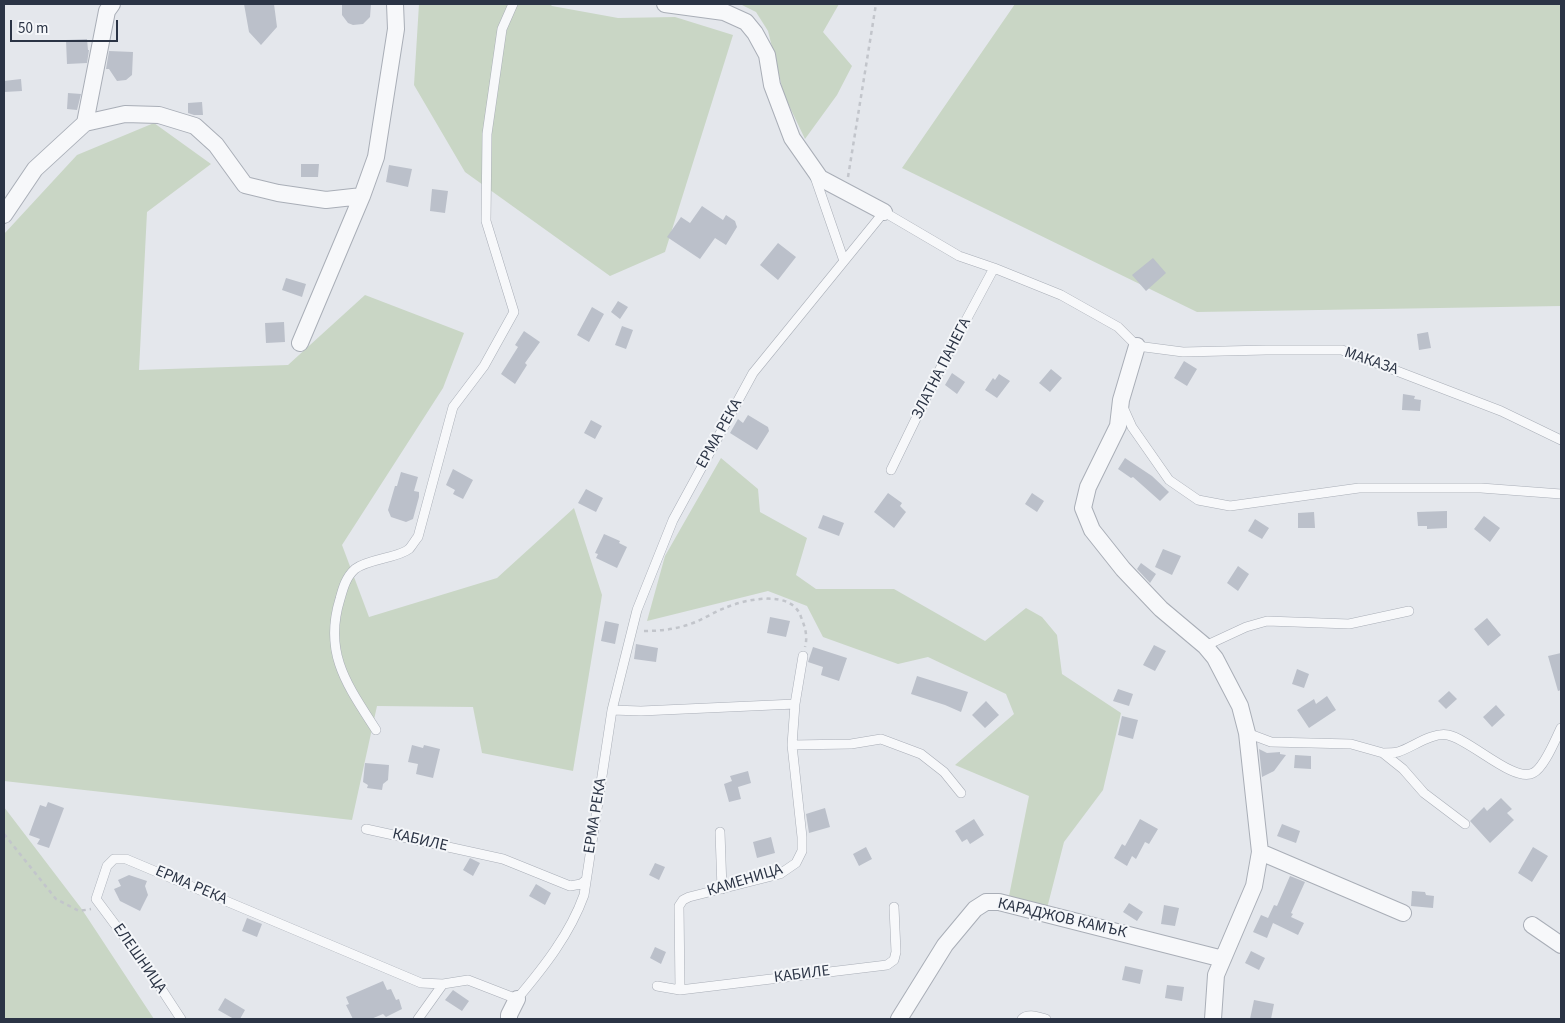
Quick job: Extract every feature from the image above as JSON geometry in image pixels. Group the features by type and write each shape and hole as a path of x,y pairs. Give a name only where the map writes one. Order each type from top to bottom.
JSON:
{"street":[{"path":"85,123 107,11 112,4"},
{"path":"300,343 362,196 376,157 396,29 395,4"},
{"path":"665,4 724,12 746,22 755,33 767,55 772,85 792,138 810,165 820,178 884,212"},
{"path":"4,215 35,169 85,123 125,114 159,115 195,126 216,145 245,185 278,193 326,200 362,196"},
{"path":"1137,346 1120,400 1118,426 1088,487 1083,508 1092,530 1123,569 1162,609 1205,646 1215,658 1240,706 1247,733 1260,852 1254,886 1216,975 1213,1019"},
{"path":"1260,852 1403,913"},
{"name":"КАРАДЖОВ КАМЪК","path":"899,1019 944,946 975,909 986,902 999,902 1222,959"},
{"path":"1532,925 1561,945"},
{"path":"509,1019 517,999"}],"lane":[{"path":"376,730 345,682 338,660 333,634 339,602 346,579 356,569 365,564 408,550 418,537 453,407 484,366 514,312 486,221 487,134 502,29 513,4"},
{"path":"810,165 844,261"},
{"path":"884,212 959,256 1061,295 1118,327 1137,346"},
{"name":"ЕРМА РЕКА","path":"96,899 107,866 114,859 126,859 421,983 443,984 468,980 517,999 547,965 577,914 584,895 612,710 637,610 672,520 753,373 884,212"},
{"name":"ЗЛАТНА ПАНЕГА","path":"891,470 942,365 994,268"},
{"name":"МАКАЗА","path":"1137,346 1183,352 1342,350 1502,411 1561,440"},
{"path":"1120,400 1132,427 1169,480 1198,500 1230,506 1359,488 1481,488 1561,494"},
{"path":"1205,646 1246,627 1267,621 1349,624 1409,611"},
{"name":"КАМЕНИЦА","path":"680,990 679,906 684,900 689,897 780,874 796,863 802,851 792,745 795,704 804,656"},
{"path":"612,710 795,704"},
{"path":"1247,733 1271,742 1351,744 1383,753 1396,752 1436,736 1446,735 1473,746 1512,772 1523,776 1534,773 1545,760 1561,728"},
{"path":"792,745 851,744 881,739 921,754 944,772 961,793"},
{"path":"1383,753 1403,770 1424,793 1465,824"},
{"name":"КАБИЛЕ","path":"366,829 503,859 570,886 581,884 586,880"},
{"path":"720,832 722,889"},
{"name":"ЕЛЕШНИЦА","path":"96,899 149,970 180,1019"},
{"name":"КАБИЛЕ","path":"657,986 680,990 887,965 894,960 896,952 894,907"},
{"path":"418,1019 443,984"},
{"path":"1022,1019 1033,1016 1046,1019"}],"path":[{"path":"846,192 876,4"},
{"path":"632,631 662,631 694,623 724,608 750,599 771,599 788,602 800,612 807,639 804,656"},
{"path":"4,834 56,899 79,911 91,909 96,899"}],"green space":[{"path":"419,4 550,4 552,6 618,18 675,17 733,35 665,252 610,276 465,172 414,85"},
{"path":"740,4 839,4 823,32 852,66 837,95 805,139 784,95 768,31 756,12"},
{"path":"1015,4 1561,4 1561,306 1197,312 902,168"},
{"path":"154,123 211,164 147,212 139,370 288,365 365,295 464,333 443,388 342,545 369,617 497,578 574,508 602,595 573,771 482,753 473,707 377,706 352,820 4,781 4,234 77,155"},
{"path":"721,458 758,489 760,512 807,538 796,575 816,589 894,589 985,641 1026,608 1042,617 1057,635 1062,674 1121,713 1103,790 1064,842 1044,920 1007,906 1029,796 955,765 1014,714 1006,694 928,657 898,664 823,637 807,606 768,591 647,621 665,556"},
{"path":"4,807 81,908 154,1019 4,1019"}],"building":[{"path":"244,4 274,4 277,27 261,45 249,32"},
{"path":"342,4 371,4 370,17 363,24 353,25 348,23 342,15"},
{"path":"87,39 89,50 87,63 67,64 66,40"},
{"path":"109,51 133,52 132,75 126,80 117,81 109,69 106,69"},
{"path":"21,79 22,91 4,92 4,81"},
{"path":"68,93 81,94 77,110 67,109"},
{"path":"202,102 203,115 188,113 188,103"},
{"path":"301,164 319,164 318,177 301,177"},
{"path":"389,165 412,169 408,187 386,182"},
{"path":"432,189 448,191 445,213 430,211"},
{"path":"702,206 723,220 726,215 735,221 737,227 726,245 715,238 700,259 667,237 681,217 690,223"},
{"path":"778,243 796,257 778,280 760,265"},
{"path":"1153,258 1166,273 1146,291 1132,275"},
{"path":"286,278 306,284 302,297 282,290"},
{"path":"618,301 628,307 620,319 611,312"},
{"path":"592,307 604,314 589,342 577,335"},
{"path":"284,322 285,342 266,343 265,323"},
{"path":"622,326 633,330 626,349 615,345"},
{"path":"524,331 540,342 525,363 527,365 515,384 501,374 518,347 515,345"},
{"path":"1428,332 1431,348 1419,350 1417,334"},
{"path":"1184,361 1197,369 1187,386 1174,378"},
{"path":"1051,369 1062,378 1050,392 1039,383"},
{"path":"952,373 965,382 957,394 945,385"},
{"path":"999,374 1010,381 997,398 985,390 993,378 995,380"},
{"path":"1403,394 1415,396 1414,399 1421,400 1420,411 1402,410"},
{"path":"748,415 768,427 769,431 757,450 730,433 738,419 743,423"},
{"path":"591,420 602,426 595,439 584,433"},
{"path":"1125,458 1152,476 1169,492 1160,501 1133,477 1131,478 1118,469"},
{"path":"453,469 473,480 463,499 453,494 455,490 446,485"},
{"path":"401,472 418,477 414,491 419,492 419,497 413,519 406,522 391,517 388,510"},
{"path":"586,489 603,498 596,512 578,503"},
{"path":"888,493 902,503 900,506 906,512 894,528 874,512"},
{"path":"1032,493 1044,501 1037,512 1025,504"},
{"path":"1447,511 1447,528 1427,529 1427,526 1418,526 1417,512"},
{"path":"1314,512 1315,528 1298,528 1298,513"},
{"path":"823,515 844,523 839,536 818,528"},
{"path":"1484,516 1500,528 1490,542 1474,529"},
{"path":"1255,519 1269,528 1262,539 1248,531"},
{"path":"604,534 620,541 619,543 627,547 617,568 596,558 598,554 595,553"},
{"path":"1163,549 1181,556 1172,575 1155,567"},
{"path":"1141,563 1156,574 1150,583 1137,569"},
{"path":"1238,566 1249,574 1238,591 1227,583"},
{"path":"770,617 790,621 786,637 767,633"},
{"path":"1487,618 1501,635 1488,646 1474,629"},
{"path":"605,621 619,624 615,644 601,641"},
{"path":"636,644 658,648 656,662 634,659"},
{"path":"1154,645 1166,651 1155,671 1143,665"},
{"path":"813,647 847,658 839,681 821,675 823,667 808,662"},
{"path":"1561,653 1561,690 1558,691 1548,656"},
{"path":"1297,669 1309,674 1304,688 1292,684"},
{"path":"917,676 968,692 961,712 911,694"},
{"path":"1118,689 1133,694 1129,706 1113,701"},
{"path":"1449,691 1457,699 1446,709 1438,701"},
{"path":"1327,696 1336,710 1309,728 1297,710 1314,699 1316,704"},
{"path":"986,701 999,715 985,728 972,715"},
{"path":"1496,705 1505,715 1492,727 1483,717"},
{"path":"1122,716 1138,720 1133,739 1118,735"},
{"path":"412,745 423,748 424,745 440,749 433,778 416,774 418,764 408,762"},
{"path":"1259,749 1267,753 1280,752 1280,754 1286,755 1274,771 1262,777"},
{"path":"1295,755 1311,756 1311,769 1294,768"},
{"path":"365,763 389,765 388,780 383,784 382,790 367,788 368,785 363,782"},
{"path":"748,771 751,783 738,787 741,799 729,802 724,784 732,781 730,776"},
{"path":"1501,798 1512,809 1507,813 1514,820 1490,843 1470,821 1484,807 1487,811"},
{"path":"48,802 64,808 49,848 37,844 40,839 29,835 40,805 46,807"},
{"path":"825,808 830,827 809,833 806,814"},
{"path":"974,819 984,835 970,844 967,839 962,842 955,831"},
{"path":"1140,819 1158,829 1149,844 1145,842 1136,859 1132,856 1127,866 1114,858 1122,844 1125,846"},
{"path":"1282,824 1300,831 1296,843 1277,836"},
{"path":"771,837 775,853 757,858 753,842"},
{"path":"866,847 872,859 859,866 853,854"},
{"path":"1533,847 1548,856 1532,882 1518,873"},
{"path":"470,858 480,863 473,876 463,870"},
{"path":"655,863 665,867 659,880 649,875"},
{"path":"129,875 147,881 145,886 148,895 140,911 120,901 114,889 121,886 118,880"},
{"path":"1290,876 1305,882 1291,913 1293,914 1291,917 1304,923 1298,935 1273,923 1267,938 1253,932 1261,915 1268,918 1274,905 1277,906"},
{"path":"536,884 551,893 545,905 529,896"},
{"path":"1412,891 1425,892 1426,895 1434,896 1433,908 1411,906"},
{"path":"1129,903 1143,912 1137,921 1123,912"},
{"path":"1164,905 1179,908 1175,926 1161,924"},
{"path":"247,918 262,924 257,937 242,931"},
{"path":"655,947 666,952 661,964 650,958"},
{"path":"1251,951 1265,958 1259,970 1245,963"},
{"path":"1125,966 1143,970 1140,984 1122,980"},
{"path":"383,981 387,990 391,989 396,1000 399,999 402,1009 386,1017 383,1014 371,1019 353,1019 346,1005 349,1004 346,997"},
{"path":"1167,985 1184,987 1182,1001 1165,998"},
{"path":"453,990 469,1001 462,1011 445,1000"},
{"path":"225,998 245,1010 240,1019 234,1019 218,1010"},
{"path":"1254,1000 1274,1004 1271,1019 1250,1019"}]}
